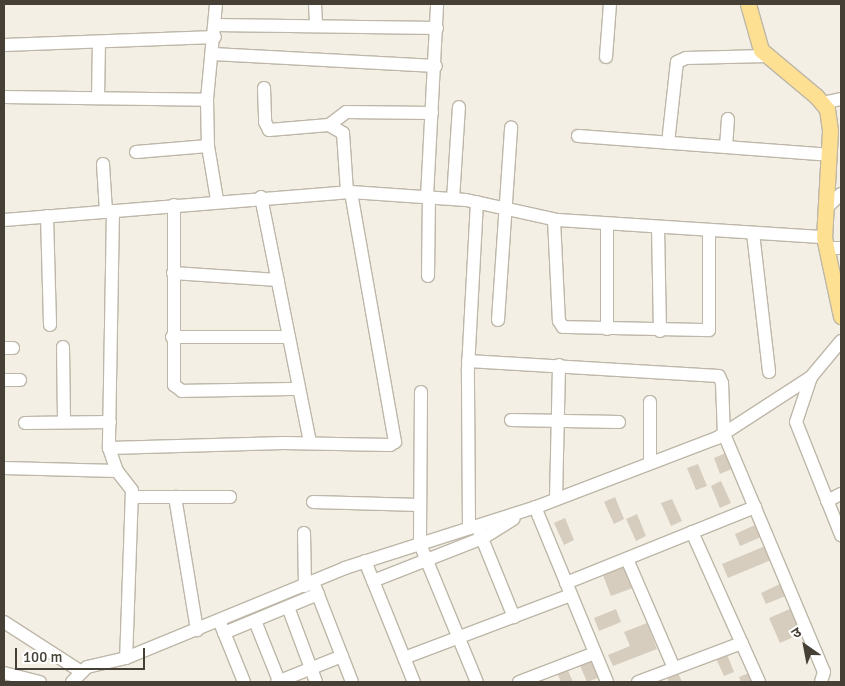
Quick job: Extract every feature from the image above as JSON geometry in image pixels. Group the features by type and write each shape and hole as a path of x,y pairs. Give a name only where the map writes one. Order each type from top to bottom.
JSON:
{"main road":[{"path":"748,4 757,40 767,56 822,103 826,109 830,131 831,245 841,316"}],"street":[{"path":"216,4 213,54 207,100 208,146 217,200"},
{"path":"315,4 316,26"},
{"path":"428,276 428,197 436,66 437,4"},
{"path":"606,56 610,4"},
{"path":"4,45 99,42 215,31 316,26 437,28"},
{"path":"98,98 99,42"},
{"path":"213,54 436,66"},
{"path":"668,143 677,62 686,58 767,56"},
{"path":"264,88 265,122 269,130 329,125 346,112 432,113"},
{"path":"4,97 207,100"},
{"path":"822,103 841,99"},
{"path":"454,199 459,107"},
{"path":"726,147 728,119"},
{"path":"110,448 310,443 390,445 395,442 349,192 344,133 329,125"},
{"path":"498,320 504,208 511,127"},
{"path":"578,136 829,155"},
{"path":"136,152 208,146"},
{"path":"103,164 109,211 110,448 117,471 130,485 132,497 126,658"},
{"path":"4,220 217,200 349,192 477,202 554,220 752,233 831,245"},
{"path":"832,206 841,194"},
{"path":"261,198 310,443"},
{"path":"477,202 468,361 473,527 483,538 514,617"},
{"path":"174,205 172,380 178,389 299,389"},
{"path":"47,216 50,325"},
{"path":"554,220 560,324 607,329 709,330 709,230"},
{"path":"607,224 607,329"},
{"path":"658,227 660,331"},
{"path":"752,233 769,372"},
{"path":"173,273 278,280"},
{"path":"172,337 289,337"},
{"path":"72,682 80,671 126,658 220,620 312,588 365,561 533,508 724,434 811,378 841,341"},
{"path":"63,348 64,422"},
{"path":"468,361 716,374 722,383 724,434 824,672 821,682"},
{"path":"556,499 559,365"},
{"path":"811,378 796,422 841,535"},
{"path":"4,380 20,380"},
{"path":"421,392 420,544 477,682"},
{"path":"650,402 650,463"},
{"path":"511,420 619,422"},
{"path":"25,423 110,422"},
{"path":"4,468 117,471"},
{"path":"827,500 841,494"},
{"path":"132,497 230,497"},
{"path":"175,497 196,630"},
{"path":"313,502 420,505"},
{"path":"404,658 514,617 627,558 755,507"},
{"path":"373,582 483,538 533,508"},
{"path":"533,508 607,682"},
{"path":"692,532 759,682"},
{"path":"304,533 312,588 352,682"},
{"path":"627,558 674,668"},
{"path":"365,561 414,682"},
{"path":"224,633 288,607 312,588"},
{"path":"288,607 316,682"},
{"path":"220,620 244,682"},
{"path":"255,620 278,682 342,656"},
{"path":"4,622 80,671"},
{"path":"638,682 742,643"},
{"path":"519,682 595,653"},
{"path":"4,673 14,679 40,682"}],"building":[{"path":"728,452 734,468 720,474 714,458"},
{"path":"698,464 707,486 696,490 687,468"},
{"path":"721,481 731,503 720,508 711,486"},
{"path":"615,497 624,519 614,524 604,502"},
{"path":"672,499 682,521 671,526 661,503"},
{"path":"637,514 646,536 636,541 626,519"},
{"path":"565,518 574,540 564,545 554,523"},
{"path":"755,525 761,537 740,546 735,534"},
{"path":"765,546 771,560 728,578 722,564"},
{"path":"623,562 633,588 611,596 601,570"},
{"path":"782,583 788,595 766,604 761,593"},
{"path":"792,608 803,633 780,643 769,618"},
{"path":"616,609 621,622 599,631 594,618"},
{"path":"647,623 657,649 613,666 608,655 630,646 624,632"},
{"path":"725,649 734,672 724,676 714,654"},
{"path":"589,656 598,678 587,682 578,661"},
{"path":"566,666 573,682 561,682 556,670"},
{"path":"677,670 682,682 669,682 666,675"},
{"path":"749,673 753,682 741,682 739,677"}]}
